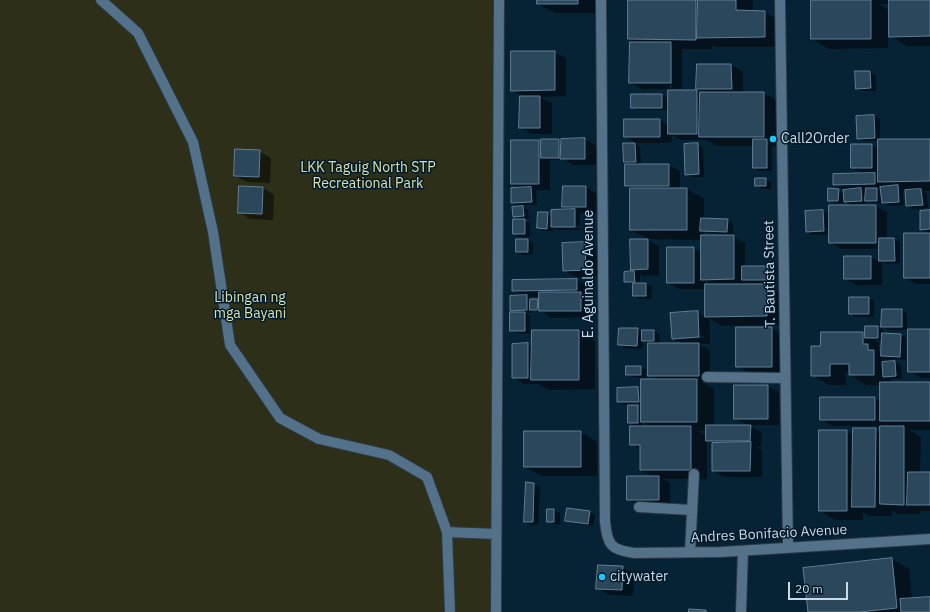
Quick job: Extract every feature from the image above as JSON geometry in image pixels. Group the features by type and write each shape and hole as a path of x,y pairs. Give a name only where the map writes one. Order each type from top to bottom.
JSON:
{"street":[{"path":"101,0 138,33 193,142 212,232 230,345 280,418 319,439 389,455 427,477 447,532 450,612"},
{"path":"496,612 499,0"},
{"name":"E. Aguinaldo Avenue","path":"601,0 605,521 606,535 611,546"},
{"name":"T. Bautista Street","path":"780,0 788,548"},
{"path":"708,377 786,378"},
{"path":"690,552 694,474"},
{"path":"639,507 691,510"},
{"path":"447,532 496,534"},
{"name":"Andres Bonifacio Avenue","path":"611,546 621,551 634,553 743,551 930,539"},
{"path":"741,612 743,551"}],"green space":[{"name":"Libingan ng mga Bayani","path":"0,0 502,0 500,612 0,612"}],"building":[{"path":"537,0 578,0 578,4 537,4"},
{"path":"628,0 696,0 696,40 628,39"},
{"path":"698,0 736,0 736,10 765,11 765,37 697,38"},
{"path":"811,0 871,0 871,39 811,39"},
{"path":"889,0 930,0 930,36 889,37"},
{"path":"630,42 671,42 671,83 629,83"},
{"path":"511,51 555,51 555,90 511,91"},
{"path":"697,64 731,64 732,89 696,89"},
{"path":"855,71 870,71 871,88 856,89"},
{"path":"668,90 697,90 697,134 668,134"},
{"path":"700,92 764,92 764,137 699,137"},
{"path":"631,94 662,94 662,108 631,108"},
{"path":"520,96 540,96 540,128 519,128"},
{"path":"874,115 875,138 857,139 856,116"},
{"path":"624,119 660,119 660,137 624,137"},
{"path":"585,138 585,159 560,159 561,139"},
{"path":"541,139 559,139 559,158 541,158"},
{"path":"753,139 767,139 767,168 753,168"},
{"path":"878,139 930,139 930,181 878,182"},
{"path":"511,140 539,140 539,184 511,184"},
{"path":"623,143 635,143 636,162 624,162"},
{"path":"698,143 699,174 685,175 684,144"},
{"path":"851,144 872,144 872,168 851,168"},
{"path":"235,149 260,150 259,177 234,176"},
{"path":"625,164 669,164 669,186 625,186"},
{"path":"875,173 875,184 833,185 833,174"},
{"path":"755,178 766,178 766,186 755,186"},
{"path":"898,185 899,202 882,203 880,187"},
{"path":"239,186 263,187 262,214 238,213"},
{"path":"563,186 586,186 586,207 562,207"},
{"path":"531,187 532,202 511,203 511,188"},
{"path":"630,188 687,188 687,230 630,230"},
{"path":"828,188 839,189 838,201 828,201"},
{"path":"861,188 862,201 844,202 843,190"},
{"path":"866,188 877,188 877,201 865,201"},
{"path":"921,189 923,205 906,206 905,190"},
{"path":"829,205 876,205 876,243 829,243"},
{"path":"523,206 524,216 513,217 512,207"},
{"path":"575,209 575,227 551,227 551,210"},
{"path":"823,210 824,231 806,232 805,211"},
{"path":"930,210 930,229 920,230 920,211"},
{"path":"538,212 548,212 547,229 537,228"},
{"path":"701,218 728,219 727,232 700,231"},
{"path":"513,219 525,219 525,234 513,234"},
{"path":"904,233 930,233 930,278 904,278"},
{"path":"701,235 734,235 734,279 701,280"},
{"path":"879,238 894,238 895,261 879,261"},
{"path":"516,239 528,239 528,252 516,252"},
{"path":"630,239 648,239 648,269 631,270"},
{"path":"585,242 586,270 563,271 562,243"},
{"path":"667,247 694,247 694,283 667,283"},
{"path":"844,256 871,256 871,279 844,279"},
{"path":"742,266 771,266 771,280 742,280"},
{"path":"634,271 635,282 624,282 624,272"},
{"path":"577,279 577,290 512,291 512,280"},
{"path":"633,283 646,283 646,296 633,296"},
{"path":"705,284 767,284 767,316 705,317"},
{"path":"539,292 581,292 581,311 539,311"},
{"path":"527,295 527,310 510,311 510,296"},
{"path":"849,297 869,297 869,314 849,314"},
{"path":"530,299 538,299 537,310 530,310"},
{"path":"882,309 902,309 902,327 881,327"},
{"path":"698,311 699,337 672,339 670,313"},
{"path":"510,312 525,312 525,331 510,331"},
{"path":"865,326 878,326 878,338 865,338"},
{"path":"736,327 772,327 772,367 736,367"},
{"path":"619,328 638,328 637,346 618,345"},
{"path":"908,329 930,329 930,372 908,372"},
{"path":"532,330 579,330 579,380 531,380"},
{"path":"642,330 654,330 654,341 642,341"},
{"path":"821,332 863,332 863,344 868,344 868,350 874,350 874,375 849,375 849,364 830,364 830,376 811,376 811,346 820,346"},
{"path":"882,333 901,334 900,357 881,356"},
{"path":"528,343 528,378 512,378 512,344"},
{"path":"648,343 699,343 699,376 648,376"},
{"path":"895,361 896,376 883,377 882,362"},
{"path":"626,366 641,366 641,375 626,375"},
{"path":"641,379 697,379 697,422 641,422"},
{"path":"880,382 930,382 930,421 880,421"},
{"path":"734,385 768,385 768,419 734,419"},
{"path":"638,387 639,402 617,402 617,388"},
{"path":"820,397 875,397 875,420 820,420"},
{"path":"628,405 638,405 638,423 628,423"},
{"path":"706,425 751,425 750,441 706,441"},
{"path":"630,426 691,426 691,470 640,470 640,445 630,445"},
{"path":"880,426 904,426 904,505 880,504"},
{"path":"853,428 876,428 875,507 852,507"},
{"path":"819,430 847,430 847,511 819,511"},
{"path":"524,431 581,431 581,467 524,467"},
{"path":"751,442 750,471 712,471 712,443"},
{"path":"908,472 930,472 930,505 907,505"},
{"path":"627,476 659,476 659,500 627,500"},
{"path":"526,482 534,483 533,522 524,522"},
{"path":"567,508 590,511 588,524 565,521"},
{"path":"547,509 554,509 554,522 547,522"},
{"path":"892,558 897,608 859,612 808,612 803,568"},
{"path":"598,565 623,566 622,590 596,589"},
{"path":"930,597 930,612 901,612 900,599"},
{"path":"689,609 706,610 706,612 689,612"}],"place":[{"name":"Call2Order","path":"773,139"},
{"name":"citywater","path":"602,577"}],"park label":[{"name":"LKK Taguig North STP Recreational Park","path":"368,176"}]}
